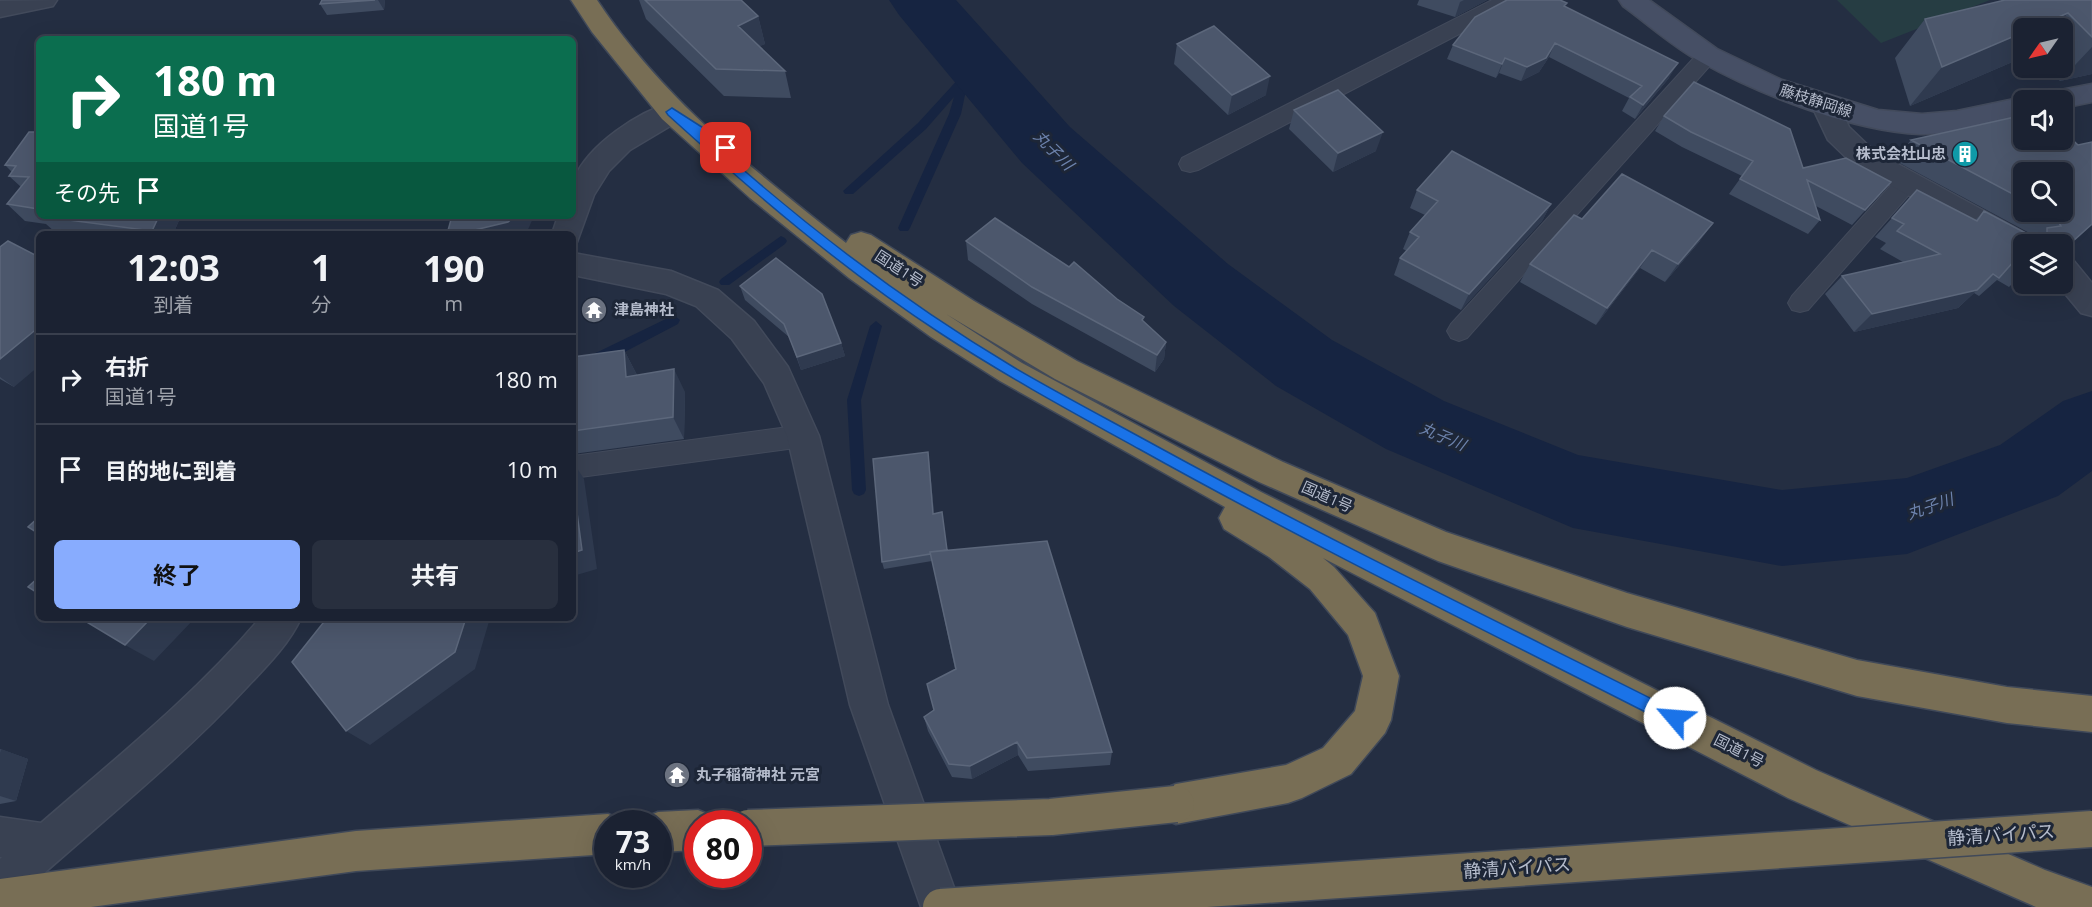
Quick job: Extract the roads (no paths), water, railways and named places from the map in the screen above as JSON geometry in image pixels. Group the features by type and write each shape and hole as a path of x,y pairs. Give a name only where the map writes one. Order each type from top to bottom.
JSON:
{"highway":[{"name":"国道1号","path":"584,0 608,36 672,112 760,191 860,270 942,328 1011,372 1249,504 1802,783 2041,889 2090,907"},
{"name":"国道1号","path":"672,112 798,197 877,255 963,310 1066,370 1271,472 1438,545 1627,610 1857,678 2007,705 2092,714"},
{"path":"762,827 1051,817 1176,804 1288,784 1337,760 1372,720 1381,676 1362,625 1322,578 1281,546 1198,494 1102,422"},
{"name":"静清バイパス","path":"941,907 2092,829"},
{"path":"0,899 356,851 594,835"}],"main road":[{"name":"藤枝静岡線","path":"1632,0 1708,55 1773,87 1877,120 1923,124 1957,121 2013,109"},
{"path":"2073,97 2092,93"}],"street":[{"path":"0,9 44,0"},
{"path":"1825,104 1838,133 1864,158 2013,240"},
{"path":"576,206 581,190 597,163 627,136 672,112"},
{"path":"576,265 671,283 707,298 743,330 777,376 803,436 869,705 941,907"},
{"path":"2073,281 2092,304"},
{"path":"0,886 45,843 158,750 255,655 281,621"},
{"path":"0,837 45,843"}],"lane":[{"path":"1190,164 1508,0"},
{"path":"1459,331 1708,55"},
{"path":"1800,303 1906,183"},
{"path":"576,467 803,436"}],"waterway":[{"name":"丸子川","path":"921,0 1046,145 1201,285 1304,363 1415,425 1573,491 1782,528 1907,516 2029,471 2092,425"},
{"path":"849,191 922,126 966,77 968,57"},
{"path":"904,228 955,114 964,83"},
{"path":"725,282 781,241"},
{"path":"576,369 674,320"},
{"path":"859,490 854,400 876,326"}],"place":[{"name":"株式会社山忠","path":"1965,154"},
{"name":"津島神社","path":"594,310"},
{"name":"丸子稲荷神社 元宮","path":"677,775"}]}
